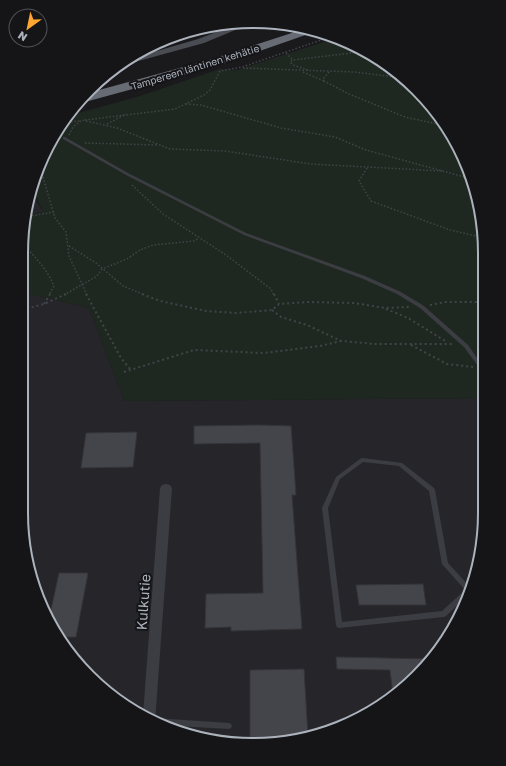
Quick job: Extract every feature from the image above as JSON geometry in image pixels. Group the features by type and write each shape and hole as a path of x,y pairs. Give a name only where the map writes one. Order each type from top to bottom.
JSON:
{"highway":[{"name":"Tampereen läntinen kehätie","path":"106,83 195,60 287,31"},
{"name":"Tampereen läntinen kehätie","path":"93,96 213,63 302,33"}],"street":[{"path":"139,59 201,41 233,29"},
{"name":"Kulkutie","path":"150,714 166,488"}],"lane":[{"path":"64,138 76,143 127,174 245,234 363,277 399,293 422,307 466,346 478,363"},
{"path":"462,597 444,614 339,625 325,508 338,478 362,460 400,464 432,490 445,564 466,586"},
{"path":"170,722 229,726"}],"path":[{"path":"70,121 127,114 157,112 186,104 204,95 210,90 217,74 323,39"},
{"path":"286,52 292,60 290,62 293,65 312,71"},
{"path":"292,60 356,52"},
{"path":"242,67 260,70 330,71 392,76"},
{"path":"302,71 349,94 405,117 437,124"},
{"path":"324,81 326,75 330,71"},
{"path":"186,104 202,105 288,130 335,137 366,150 465,177"},
{"path":"106,125 127,114"},
{"path":"64,138 71,134 73,127 82,120 106,125 170,149 225,151 311,164 336,164 367,168 442,171"},
{"path":"76,143 158,145"},
{"path":"367,168 359,181 370,201 450,230 478,237"},
{"path":"42,174 55,218 66,232 69,246 69,256 81,284 121,358 130,370"},
{"path":"127,174 129,181 149,202 243,267 271,290 279,304"},
{"path":"31,216 54,212"},
{"path":"28,308 44,304 72,291 81,284 97,276 102,269 127,259 153,245 194,241 199,238"},
{"path":"69,246 96,262 102,269 124,286 160,301 206,311 236,313 272,310 279,304 332,302 385,308 422,307 445,302 478,302"},
{"path":"28,249 46,269 54,286 44,304"},
{"path":"385,308 408,318 448,343"},
{"path":"272,310 281,317 307,325 341,341"},
{"path":"124,372 194,350 264,353 277,350 320,346 341,341 411,345 448,343 466,346"},
{"path":"411,345 446,365 458,368 478,366"}],"shaded area":[{"path":"327,41 353,51 390,74 412,94 432,116 455,153 466,181 474,209 478,238 478,398 124,401 89,308 28,293 28,238 31,214 43,212 36,196 51,153 76,114 140,96 220,69 237,70"},
{"path":"35,198 43,212 31,214"},
{"path":"28,293 89,308 124,401 478,398 478,528 474,557 466,585 455,613 432,650 412,672 390,692 353,715 325,726 297,734 268,738 238,738 209,734 181,726 153,715 116,692 94,672 74,650 58,626 45,599 32,557 28,528"}],"building":[{"path":"194,426 291,426 296,495 292,495 302,629 231,631 231,627 205,628 206,594 263,593 260,443 194,444"},
{"path":"137,432 133,467 81,468 86,433"},
{"path":"59,573 88,573 76,637 65,637 51,612"},
{"path":"423,584 426,605 359,605 356,585"},
{"path":"336,657 424,659 392,690 390,670 337,669"},
{"path":"304,669 308,731 268,738 250,738 250,670"}]}
